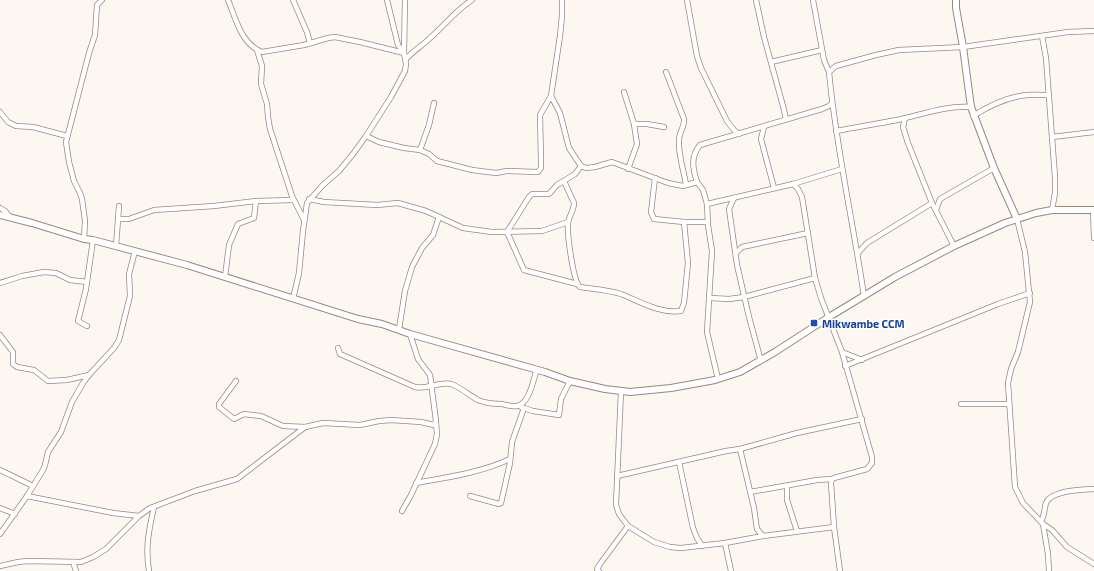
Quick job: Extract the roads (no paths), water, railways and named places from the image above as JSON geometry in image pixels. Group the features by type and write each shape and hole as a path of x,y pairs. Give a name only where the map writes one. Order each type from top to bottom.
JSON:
{"main road":[{"path":"956,0 973,116 1017,219"},
{"path":"0,215 225,277 358,319 399,329 410,334 536,369 570,381 621,391 651,390 718,379 740,372 761,361 895,277 954,246 1005,223 1036,213 1052,210 1094,210"}],"street":[{"path":"84,239 85,221 82,199 74,181 66,142 95,35 97,2 102,0"},
{"path":"228,0 242,34 257,50 262,66 261,84 267,104 270,129 293,200 304,220"},
{"path":"293,0 307,32 310,43"},
{"path":"293,298 299,273 304,220 309,199 322,185 339,171 366,136 391,97 405,71 406,59 404,53 398,45 387,0"},
{"path":"404,53 405,0"},
{"path":"406,59 472,0"},
{"path":"366,136 378,142 420,150 429,154 437,161 476,171 496,173 507,171 538,172 540,170 541,161 540,115 551,96 560,36 562,0"},
{"path":"687,0 697,56 701,68 727,121 739,134"},
{"path":"756,0 786,119"},
{"path":"813,0 824,60 829,72 836,131 858,253 864,296"},
{"path":"829,72 836,66 899,50 963,47 1042,36 1094,31"},
{"path":"1042,36 1046,58 1056,188 1052,210"},
{"path":"257,50 265,52 335,37 404,53"},
{"path":"771,62 822,50"},
{"path":"666,72 685,122 679,133 678,142 680,161 686,185"},
{"path":"624,92 634,124 637,144 628,169"},
{"path":"973,116 983,109 1010,98 1020,96 1048,95"},
{"path":"551,96 560,113 569,148 580,166 586,168 595,167 612,162 668,183 686,185 697,182"},
{"path":"420,150 429,125 434,103"},
{"path":"718,379 707,332 712,251 707,204 703,190 697,182 692,162 697,148 700,145 822,109 832,103"},
{"path":"836,131 954,107 971,107"},
{"path":"0,112 8,122 16,126 33,127 67,136"},
{"path":"903,126 905,118"},
{"path":"896,120 903,126 932,203 954,246"},
{"path":"634,124 648,124 664,127"},
{"path":"764,127 761,135 774,188"},
{"path":"752,130 761,135"},
{"path":"1052,137 1094,132"},
{"path":"507,232 530,195 549,194 557,185 575,174 580,166"},
{"path":"936,210 940,199 994,168"},
{"path":"707,204 793,184 842,169"},
{"path":"655,178 651,208 652,217 654,219 684,222 708,222"},
{"path":"564,181 574,203 568,222 572,262 577,284"},
{"path":"750,492 817,480 832,479 867,469 872,463 869,444 842,352 821,298 815,278 802,197 798,189 793,184"},
{"path":"729,209 734,198"},
{"path":"309,199 324,202 377,205 398,203 426,211 463,228 492,232 545,230 568,222"},
{"path":"118,219 131,219 154,210 214,206 256,201 293,200"},
{"path":"225,277 230,242 238,224 254,218 256,201"},
{"path":"723,201 729,209 744,297 761,361"},
{"path":"858,253 867,243 932,203"},
{"path":"116,246 119,206"},
{"path":"0,208 6,211 12,218"},
{"path":"1094,210 1094,238"},
{"path":"399,329 405,291 412,267 422,248 433,235 439,217"},
{"path":"1017,219 1025,252 1030,302 1018,352 1008,383 1015,487 1023,503 1042,523 1052,530 1067,547 1094,564"},
{"path":"507,232 524,270 577,284 580,287 619,294 652,307 676,312 681,311 684,303 688,263 684,222"},
{"path":"736,253 742,247 808,233"},
{"path":"87,326 78,321 82,310 93,240"},
{"path":"0,534 27,496 45,465 48,452 61,432 72,402 89,375 114,348 119,340 130,296 129,274 135,251"},
{"path":"0,283 22,276 44,272 56,273 70,280 87,282"},
{"path":"710,298 729,299 744,297 815,278"},
{"path":"845,366 1030,292"},
{"path":"402,511 412,495 416,483 435,444 437,434 430,375 418,359 410,334"},
{"path":"0,335 13,352 13,364 17,367 34,370 48,381 67,380 89,375"},
{"path":"338,348 340,354 415,387 420,388 442,383 450,384 480,400 559,415 561,399 570,381"},
{"path":"842,352 862,360"},
{"path":"517,406 523,403 528,395 536,369"},
{"path":"236,382 219,404 219,407 234,419 244,414 261,416 284,426 305,427 323,423 360,425 391,420 421,422 432,425 436,423"},
{"path":"621,391 616,505 618,514 628,526 654,542 670,547 681,548 834,527"},
{"path":"961,404 1009,404"},
{"path":"470,496 499,504 501,503 512,442 524,408"},
{"path":"617,476 740,449 797,433 862,420"},
{"path":"0,566 28,561 81,562 93,557 106,549 139,516 150,508 188,493 237,479 305,427"},
{"path":"740,449 758,529 763,536"},
{"path":"416,483 465,474 510,459"},
{"path":"679,462 693,528 702,546"},
{"path":"0,470 33,486"},
{"path":"832,479 831,491 834,527 840,571"},
{"path":"787,486 787,500 797,531"},
{"path":"1049,571 1048,554 1042,523 1046,502 1054,494 1094,489"},
{"path":"27,496 113,513 139,516"},
{"path":"150,571 147,554 154,506"},
{"path":"0,508 15,514"},
{"path":"599,571 597,569 600,564 628,526"},
{"path":"753,537 758,529"},
{"path":"725,543 731,571"},
{"path":"73,562 76,571"}],"place":[{"name":"Mikwambe CCM","path":"814,323"}]}
